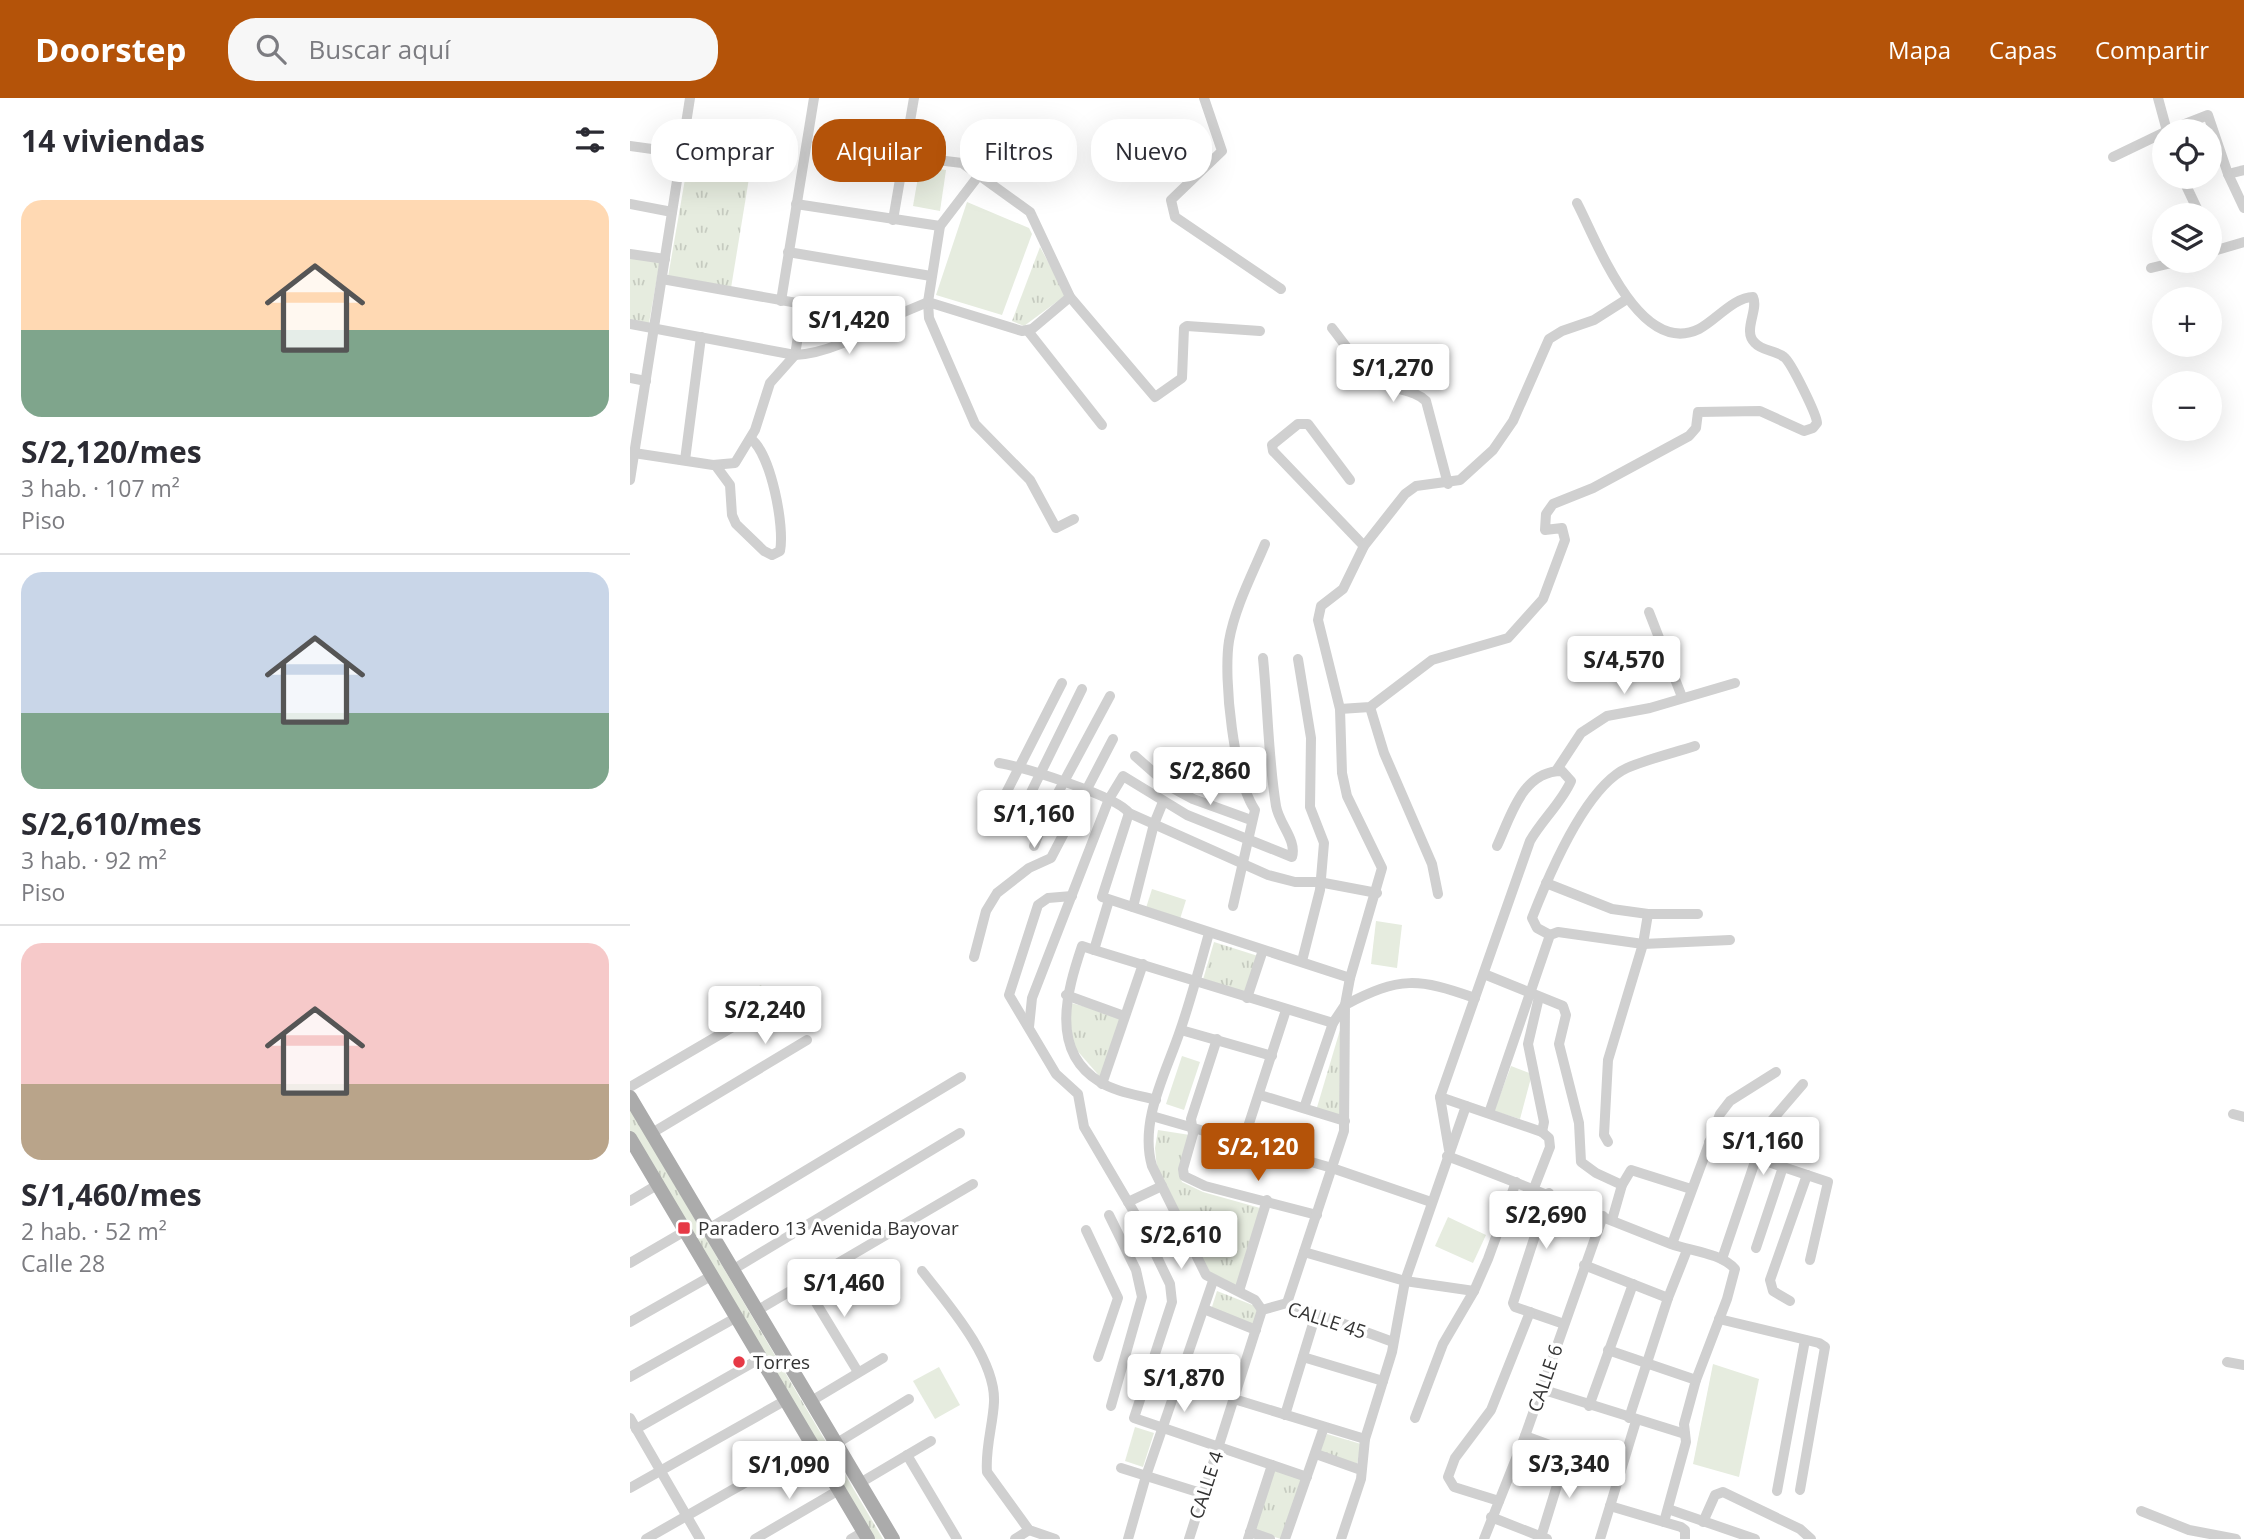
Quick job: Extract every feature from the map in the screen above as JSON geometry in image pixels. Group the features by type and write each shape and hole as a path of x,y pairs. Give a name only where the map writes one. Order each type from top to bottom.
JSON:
{"main road":[{"path":"630,1097 813,1400 893,1539"},
{"path":"631,1142 813,1444 861,1537"}],"street":[{"path":"687,119 690,98"},
{"path":"780,302 814,98"},
{"path":"910,119 914,98"},
{"path":"1203,98 1222,151 1171,200 1175,216 1281,289"},
{"path":"2158,98 2163,119"},
{"path":"2113,158 2152,138"},
{"path":"630,146 651,149"},
{"path":"2222,156 2244,208"},
{"path":"2228,174 2244,170"},
{"path":"630,480 634,430 646,381 677,182"},
{"path":"893,220 900,182"},
{"path":"974,182 940,226 928,302 929,318 975,424 1030,480 1056,528 1074,519"},
{"path":"989,182 1030,212 1070,297 1155,397 1182,378 1184,328 1187,326 1259,331"},
{"path":"1340,709 1370,707 1432,660 1508,638 1525,622 1543,598 1565,540 1562,528 1549,531 1543,527 1548,509 1553,504 1592,488 1671,448 1696,428 1698,412 1760,411 1804,431 1813,428 1817,423 1815,409 1801,390 1792,366 1785,358 1755,344 1751,337 1755,305 1753,297 1735,303 1688,334 1676,334 1655,326 1627,299 1577,202"},
{"path":"630,204 672,212"},
{"path":"796,204 940,226"},
{"path":"2222,248 2244,242"},
{"path":"788,252 932,276"},
{"path":"630,254 665,260"},
{"path":"662,279 876,317 892,317 928,302 1017,331 1027,331 1070,297"},
{"path":"1287,1303 1345,1121 1345,1004 1350,978 1377,892 1381,861 1347,796 1342,773 1340,709 1324,651 1319,613 1321,606 1343,589 1364,546 1405,494 1427,484 1448,484 1468,476 1493,450 1513,421 1549,339 1562,331 1594,320 1627,299"},
{"path":"634,453 716,466 735,463 751,439 770,383 795,355 803,305"},
{"path":"630,324 795,355 811,354 834,346 870,327 876,317"},
{"path":"1332,328 1371,374 1386,384 1413,392 1426,401 1448,484"},
{"path":"1027,331 1102,425"},
{"path":"685,460 701,337"},
{"path":"630,378 646,381"},
{"path":"1350,480 1308,424 1298,424 1272,445 1273,451 1364,546"},
{"path":"716,466 730,485 732,515 736,524 764,551 772,555 780,551 783,529 778,503 760,449 751,439"},
{"path":"1233,906 1255,810 1245,794 1234,739 1228,652 1240,603 1265,544"},
{"path":"1649,612 1682,697"},
{"path":"1029,1027 1032,998 1109,799 1123,776 1187,815 1292,857 1294,850 1279,820 1267,749 1267,701 1263,658"},
{"path":"1298,659 1311,738 1310,807 1324,843 1320,890 1302,961"},
{"path":"1000,805 1062,683"},
{"path":"1556,771 1581,733 1607,716 1650,708 1735,683"},
{"path":"1012,831 1082,689"},
{"path":"1034,846 1110,696"},
{"path":"1370,707 1384,753 1432,863 1438,894"},
{"path":"974,957 986,911 997,893 1029,868 1051,858 1113,739"},
{"path":"1695,746 1626,768 1611,778 1559,851 1532,918 1537,928 1550,935 1558,933 1643,944 1730,940"},
{"path":"1135,756 1169,786 1194,799 1251,820"},
{"path":"999,763 1020,767 1109,799 1129,813 1268,875 1296,882 1319,881 1377,892"},
{"path":"1448,1153 1440,1097 1530,841 1571,781 1562,771 1545,773 1527,784 1497,846"},
{"path":"1133,907 1154,824 1163,802"},
{"path":"1129,813 1102,897 1350,978"},
{"path":"1546,883 1612,909 1648,914 1698,914"},
{"path":"1072,896 1048,898 1038,905 1009,995 1020,1018 1029,1027 1056,1074 1078,1094 1084,1127 1128,1202 1172,1293 1133,1418 1307,1477"},
{"path":"1094,950 1109,900"},
{"path":"1608,1142 1604,1135 1608,1060 1643,944 1648,914"},
{"path":"1209,933 1181,1030 1156,1100 1148,1151 1201,1267 1213,1280 1255,1300 1262,1310"},
{"path":"1542,1132 1544,1122 1528,1044 1535,996 1550,935"},
{"path":"1156,1100 1102,1084 1088,1074 1068,1041 1066,995 1082,946 1333,1023"},
{"path":"1247,998 1263,950"},
{"path":"1102,1084 1143,964"},
{"path":"1485,974 1535,996 1555,1001 1566,1010 1559,1044 1579,1123 1581,1162 1596,1173 1622,1185 1631,1170 1691,1189"},
{"path":"1304,1108 1333,1023 1345,1004 1379,988 1410,981 1433,984 1475,998"},
{"path":"1066,995 1124,1016"},
{"path":"1489,1113 1535,996"},
{"path":"1243,1142 1286,1010"},
{"path":"630,1087 750,1017"},
{"path":"1181,1030 1272,1056"},
{"path":"1217,1039 1191,1119 1193,1134 1182,1169 1184,1176 1189,1181 1217,1190 1267,1200 1317,1215"},
{"path":"652,1133 807,1040"},
{"path":"1671,1244 1720,1114 1730,1101 1776,1072"},
{"path":"710,1228 961,1077"},
{"path":"1722,1259 1767,1126 1803,1084"},
{"path":"1260,1094 1345,1121"},
{"path":"1440,1097 1542,1132 1549,1138 1550,1147 1534,1188"},
{"path":"1341,1539 1362,1469 1365,1439 1393,1342 1405,1281 1466,1106"},
{"path":"1152,1116 1332,1168 1431,1202"},
{"path":"734,1269 960,1133"},
{"path":"1709,1142 1828,1182 1810,1260"},
{"path":"1448,1153 1671,1244 1722,1259 1735,1269 1696,1380 1684,1424 1686,1442 1664,1522"},
{"path":"1756,1248 1783,1167"},
{"path":"1790,1301 1773,1291 1770,1280 1807,1175"},
{"path":"1415,1418 1443,1344 1474,1291 1516,1182"},
{"path":"758,1310 973,1184"},
{"path":"630,1200 657,1185"},
{"name":"CALLE 6","path":"1484,1539 1525,1436 1584,1265 1622,1185"},
{"path":"1128,1202 1162,1186"},
{"path":"1549,1193 1513,1303 1516,1307 1564,1324"},
{"path":"1239,1291 1267,1200"},
{"path":"1108,1215 1136,1270 1143,1297 1111,1406"},
{"path":"1086,1230 1118,1298 1098,1357"},
{"path":"630,1263 685,1231"},
{"path":"1600,1539 1621,1471 1646,1364 1668,1298 1688,1250"},
{"path":"1304,1252 1405,1281 1474,1291"},
{"path":"1584,1265 1668,1298"},
{"path":"922,1271 954,1312 990,1369 994,1402 987,1472 1029,1530 1055,1539"},
{"path":"630,1322 711,1276"},
{"path":"1128,1539 1146,1476 1213,1280"},
{"path":"804,1283 858,1371"},
{"path":"1589,1406 1633,1284"},
{"name":"CALLE 45","path":"1262,1310 1287,1303 1393,1342"},
{"path":"1204,1309 1256,1330"},
{"name":"CALLE 4","path":"1189,1539 1262,1310"},
{"path":"1499,1501 1454,1487 1448,1477 1455,1458 1491,1410 1530,1312"},
{"path":"1285,1415 1316,1314"},
{"path":"630,1377 737,1317"},
{"path":"1719,1319 1819,1343 1825,1347 1826,1354 1800,1490"},
{"path":"1777,1491 1805,1340"},
{"path":"1608,1350 1696,1380"},
{"path":"1303,1357 1383,1381"},
{"path":"636,1429 761,1358"},
{"path":"813,1400 883,1358"},
{"path":"2227,1362 2244,1366"},
{"path":"1541,1389 1633,1420 1685,1434"},
{"path":"836,1443 909,1399"},
{"path":"1234,1399 1365,1439"},
{"path":"630,1488 786,1400"},
{"path":"630,1419 699,1539"},
{"path":"1286,1539 1324,1427"},
{"path":"1525,1436 1621,1471"},
{"path":"860,1483 931,1440"},
{"path":"646,1539 813,1444"},
{"path":"1492,1517 1544,1538 1567,1453"},
{"path":"1316,1454 1362,1469"},
{"path":"907,1455 957,1539"},
{"path":"1270,1539 1249,1536 1272,1465"},
{"path":"1121,1468 1203,1494"},
{"path":"755,1539 839,1490"},
{"path":"1703,1522 1715,1495 1723,1492 1800,1529 1811,1539"},
{"path":"1610,1506 1685,1530 1685,1539"},
{"path":"1668,1509 1755,1539"},
{"path":"2141,1511 2187,1534 2236,1539"},
{"path":"1015,1539 1029,1530"}],"green space":[{"path":"684,182 748,182 731,288 668,277"},
{"path":"917,182 944,182 940,211 913,206"},
{"path":"967,202 1029,228 1032,234 1002,315 936,295"},
{"path":"1040,247 1066,295 1024,326 1012,321"},
{"path":"630,257 660,261 649,323 630,321"},
{"path":"1152,889 1186,900 1180,919 1146,908"},
{"path":"1376,921 1402,925 1397,968 1371,964"},
{"path":"1214,942 1258,956 1246,996 1202,983"},
{"path":"761,985 777,1018 758,1027 742,994"},
{"path":"1067,1002 1122,1016 1102,1079 1074,1047"},
{"path":"1343,1020 1344,1124 1315,1114"},
{"path":"1182,1056 1200,1062 1184,1110 1166,1104"},
{"path":"1511,1066 1532,1074 1520,1119 1494,1111"},
{"path":"630,1109 883,1539 873,1539 630,1134"},
{"path":"1158,1130 1190,1135 1179,1174 1182,1182 1203,1192 1260,1208 1237,1286 1210,1275 1157,1169 1155,1148"},
{"path":"1448,1217 1486,1235 1473,1263 1435,1246"},
{"path":"1217,1291 1255,1306 1259,1312 1253,1327 1211,1310"},
{"path":"1713,1364 1759,1379 1739,1477 1693,1464"},
{"path":"939,1367 960,1405 935,1419 913,1381"},
{"path":"1135,1427 1154,1433 1143,1467 1125,1461"},
{"path":"1327,1434 1361,1444 1357,1465 1318,1453"},
{"path":"1274,1469 1304,1478 1281,1539 1254,1531"}],"place":[{"name":"Paradero 13 Avenida Bayovar","path":"684,1228"},
{"name":"Torres","path":"739,1362"}]}
